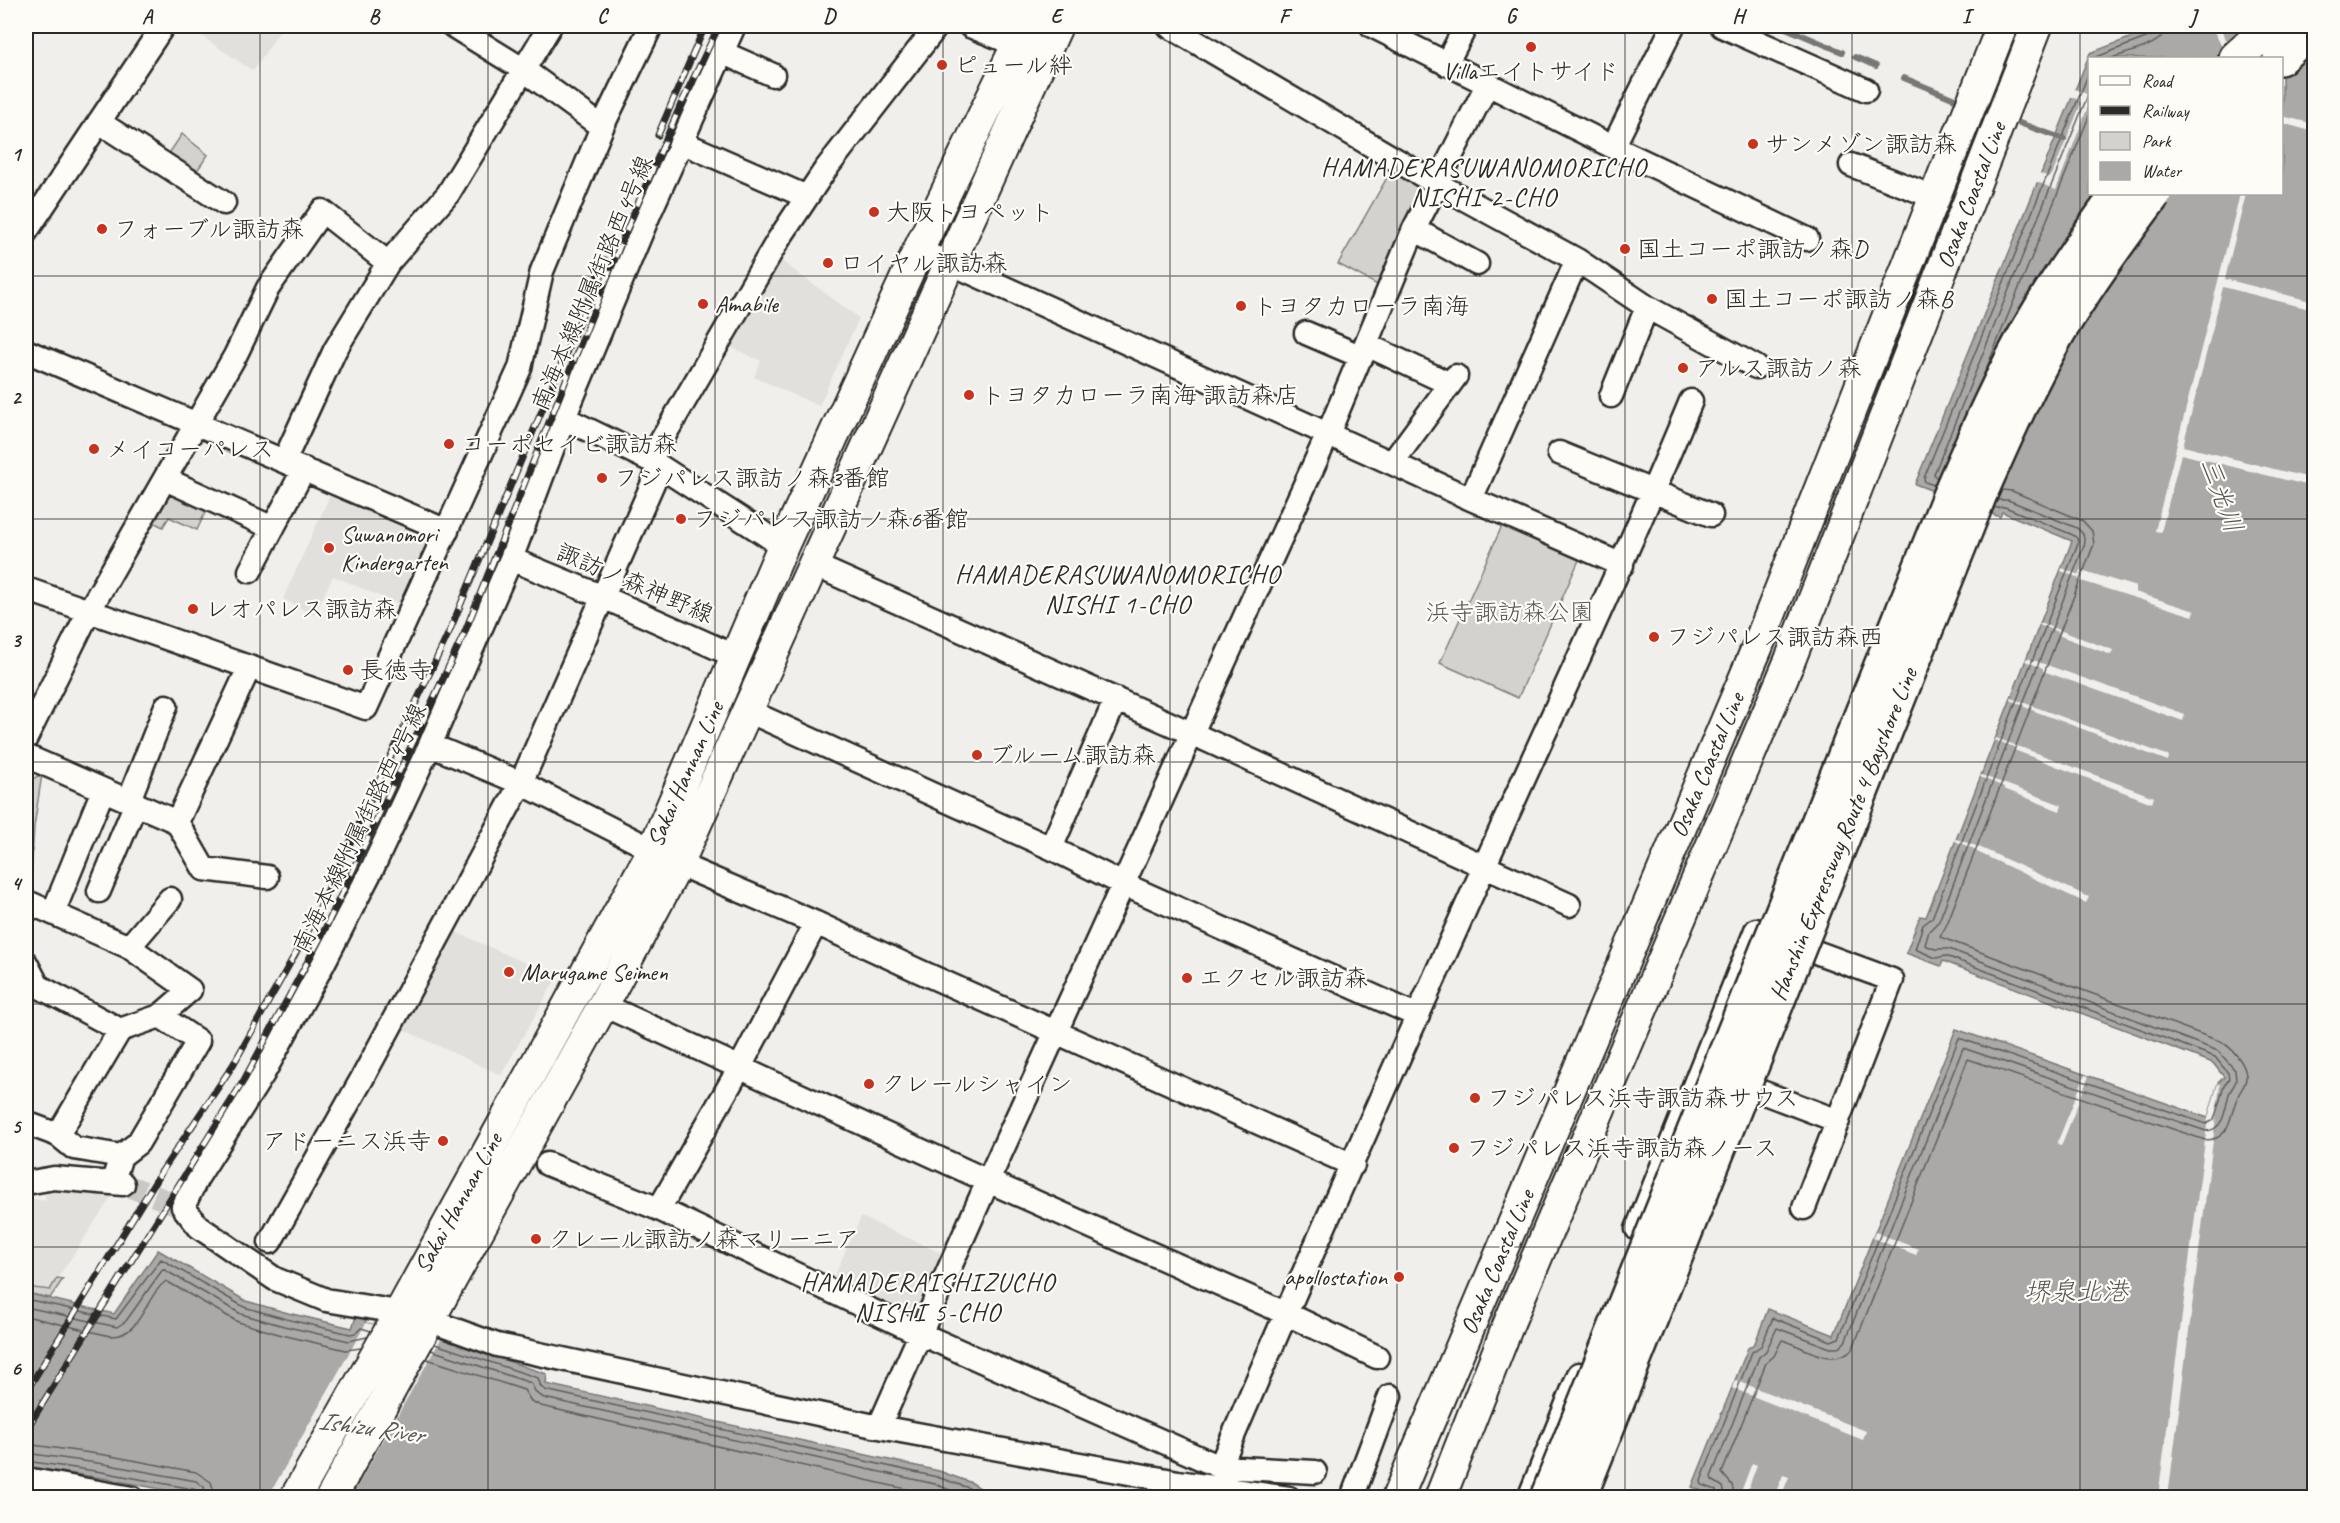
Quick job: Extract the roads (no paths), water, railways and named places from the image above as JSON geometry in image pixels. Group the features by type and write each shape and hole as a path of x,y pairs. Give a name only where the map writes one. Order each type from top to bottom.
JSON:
{"highway":[{"path":"2237,57 2271,26"},
{"path":"2281,57 2314,27"},
{"name":"Hanshin Expressway Route 4 Bayshore Line","path":"1547,1497 1954,484 1988,407 2031,324 2082,243 2117,195"},
{"name":"Hanshin Expressway Route 4 Bayshore Line","path":"1578,1497 1980,494 2016,414 2058,334 2110,253 2153,195"}],"main road":[{"name":"Sakai Hannan Line","path":"331,1497 411,1321 665,857 748,711 812,564 1057,26"},
{"name":"Osaka Coastal Line","path":"1397,1497 1757,648 2002,26"},
{"name":"Osaka Coastal Line","path":"1440,1497 1509,1323 1790,660 2037,26"},
{"name":"Sakai Hannan Line","path":"295,1497 411,1321 603,1005 665,857 737,657 783,546 918,251 1021,35"}],"street":[{"path":"26,232 163,26"},
{"path":"453,26 524,70 602,127"},
{"path":"250,571 273,528 335,350 388,262 448,194 550,26"},
{"path":"26,589 366,708 520,368 542,271 602,127 651,26"},
{"name":"南海本線附属街路西4号線","path":"411,1321 327,1300 275,1279 200,1227 183,1207 197,1178 263,1074 322,966 373,867 430,745 511,559 564,418 650,212 734,26"},
{"path":"270,1242 363,1077 520,783 603,597 655,463 777,242 825,170 937,26"},
{"path":"970,26 1021,35"},
{"path":"1168,26 1437,184 1577,260 1647,308 1755,367"},
{"path":"1372,26 1613,147 1807,239"},
{"path":"1446,64 1466,26"},
{"path":"1613,147 1673,26"},
{"path":"1722,26 1866,90"},
{"path":"722,52 773,75"},
{"path":"879,1427 988,1181 1328,434 1414,229 1487,85"},
{"path":"99,122 224,203"},
{"path":"681,142 807,197"},
{"path":"1851,165 1934,197"},
{"path":"26,738 88,611 235,356 268,288 322,211 388,262"},
{"path":"1414,229 1477,264"},
{"path":"918,251 950,263 1622,565"},
{"path":"1471,499 1577,260"},
{"path":"1611,396 1647,308"},
{"path":"1306,333 1453,380 1392,463"},
{"path":"26,351 447,531"},
{"path":"1220,1467 1285,1314 1484,867 1622,565 1691,401"},
{"path":"564,418 655,463 783,546"},
{"path":"1560,453 1711,515"},
{"path":"165,479 273,528"},
{"name":"諏訪ノ森神野線","path":"511,559 737,657"},
{"path":"812,564 1569,905"},
{"path":"177,822 249,668"},
{"path":"1051,848 1116,699"},
{"path":"99,891 166,706"},
{"path":"748,711 1051,848 1123,884 1418,1016"},
{"path":"430,745 520,783 665,857 1353,1165"},
{"path":"26,756 177,822 204,869 267,877"},
{"path":"53,913 104,790"},
{"path":"129,947 170,899"},
{"path":"32,904 129,947 190,990 160,1016 120,1030 58,1136"},
{"path":"659,1209 740,1067 816,923"},
{"path":"1529,1497 1756,930 1892,980 1804,1208"},
{"path":"26,963 38,986 120,1030"},
{"path":"603,1005 1377,1357"},
{"path":"26,1183 54,1178 118,1182 121,1156 138,1143 198,1041 160,1016"},
{"path":"1701,1069 1838,1121"},
{"path":"26,1123 58,1136 74,1148 121,1156"},
{"path":"547,1164 659,1209 921,1334 1220,1467 1316,1472"},
{"path":"411,1321 444,1328 497,1345 879,1427 1178,1482 1289,1497"},
{"path":"1352,1497 1390,1396"},
{"path":"26,1479 70,1493 132,1497"}],"water":[{"name":"堺泉北港","path":"2161,26 2314,26 2314,1497 1719,1498 1692,1487 1748,1348 1755,1343 1768,1309 1834,1335 1956,1029 2208,1118 2218,1083 2224,1077 2213,1063 1943,961 1941,966 1906,953 1920,916 1926,917 2072,541 2002,512 2000,517 1915,484 2088,58 2088,195 2283,195 2283,57 2088,57 2090,53"},
{"name":"Ishizu River","path":"158,1250 246,1301 352,1328 356,1317 364,1318 366,1323 436,1337 547,1374 546,1384 939,1471 972,1483 994,1497 208,1498 102,1478 26,1467 26,1293 114,1314"}],"waterway":[{"name":"三光川","path":"1781,26 1842,52"},
{"name":"三光川","path":"1855,57 1876,66"},
{"name":"三光川","path":"1904,78 1962,102"},
{"name":"三光川","path":"2008,119 2064,139"}],"tunnel":[{"path":"123,1184 183,1207"}],"railway":[{"path":"658,135 705,26"},
{"path":"26,1430 244,1080 324,931 464,634 623,238 682,102 719,26"},
{"path":"26,1392 158,1177 233,1065 312,924 450,630 605,260"}],"place":[{"name":"Villaエイトサイド","path":"1531,47"},
{"name":"ピュール絆","path":"942,65"},
{"name":"サンメゾン諏訪森","path":"1753,144"},
{"name":"大阪トヨペット","path":"874,212"},
{"name":"フォーブル諏訪森","path":"102,229"},
{"name":"国土コーポ諏訪ノ森D","path":"1625,249"},
{"name":"ロイヤル諏訪森","path":"828,263"},
{"name":"国土コーポ諏訪ノ森B","path":"1712,299"},
{"name":"Amabile","path":"703,304"},
{"name":"トヨタカローラ南海","path":"1241,306"},
{"name":"アルス諏訪ノ森","path":"1683,368"},
{"name":"トヨタカローラ南海 諏訪森店","path":"969,395"},
{"name":"コーポセイビ諏訪森","path":"449,444"},
{"name":"メイコーパレス","path":"94,449"},
{"name":"フジパレス諏訪ノ森3番館","path":"602,478"},
{"name":"フジパレス諏訪ノ森6番館","path":"681,519"},
{"name":"Suwanomori Kindergarten","path":"329,548"},
{"name":"レオパレス諏訪森","path":"193,609"},
{"name":"フジパレス諏訪森西","path":"1654,637"},
{"name":"長徳寺","path":"348,670"},
{"name":"ブルーム諏訪森","path":"977,755"},
{"name":"Marugame Seimen","path":"509,972"},
{"name":"エクセル諏訪森","path":"1187,978"},
{"name":"クレールシャイン","path":"869,1084"},
{"name":"フジパレス浜寺諏訪森サウス","path":"1475,1098"},
{"name":"アドーニス浜寺","path":"443,1141"},
{"name":"フジパレス浜寺諏訪森ノース","path":"1454,1148"},
{"name":"クレール諏訪ノ森マリーニア","path":"536,1239"},
{"name":"apollostation","path":"1399,1277"}],"district":[{"name":"HAMADERASUWANOMORICHO NISHI 2-CHO","path":"1484,182"},
{"name":"HAMADERASUWANOMORICHO NISHI 1-CHO","path":"1118,589"},
{"name":"HAMADERAISHIZUCHO NISHI 5-CHO","path":"928,1297"}],"park label":[{"name":"浜寺諏訪森公園","path":"1510,612"}]}
